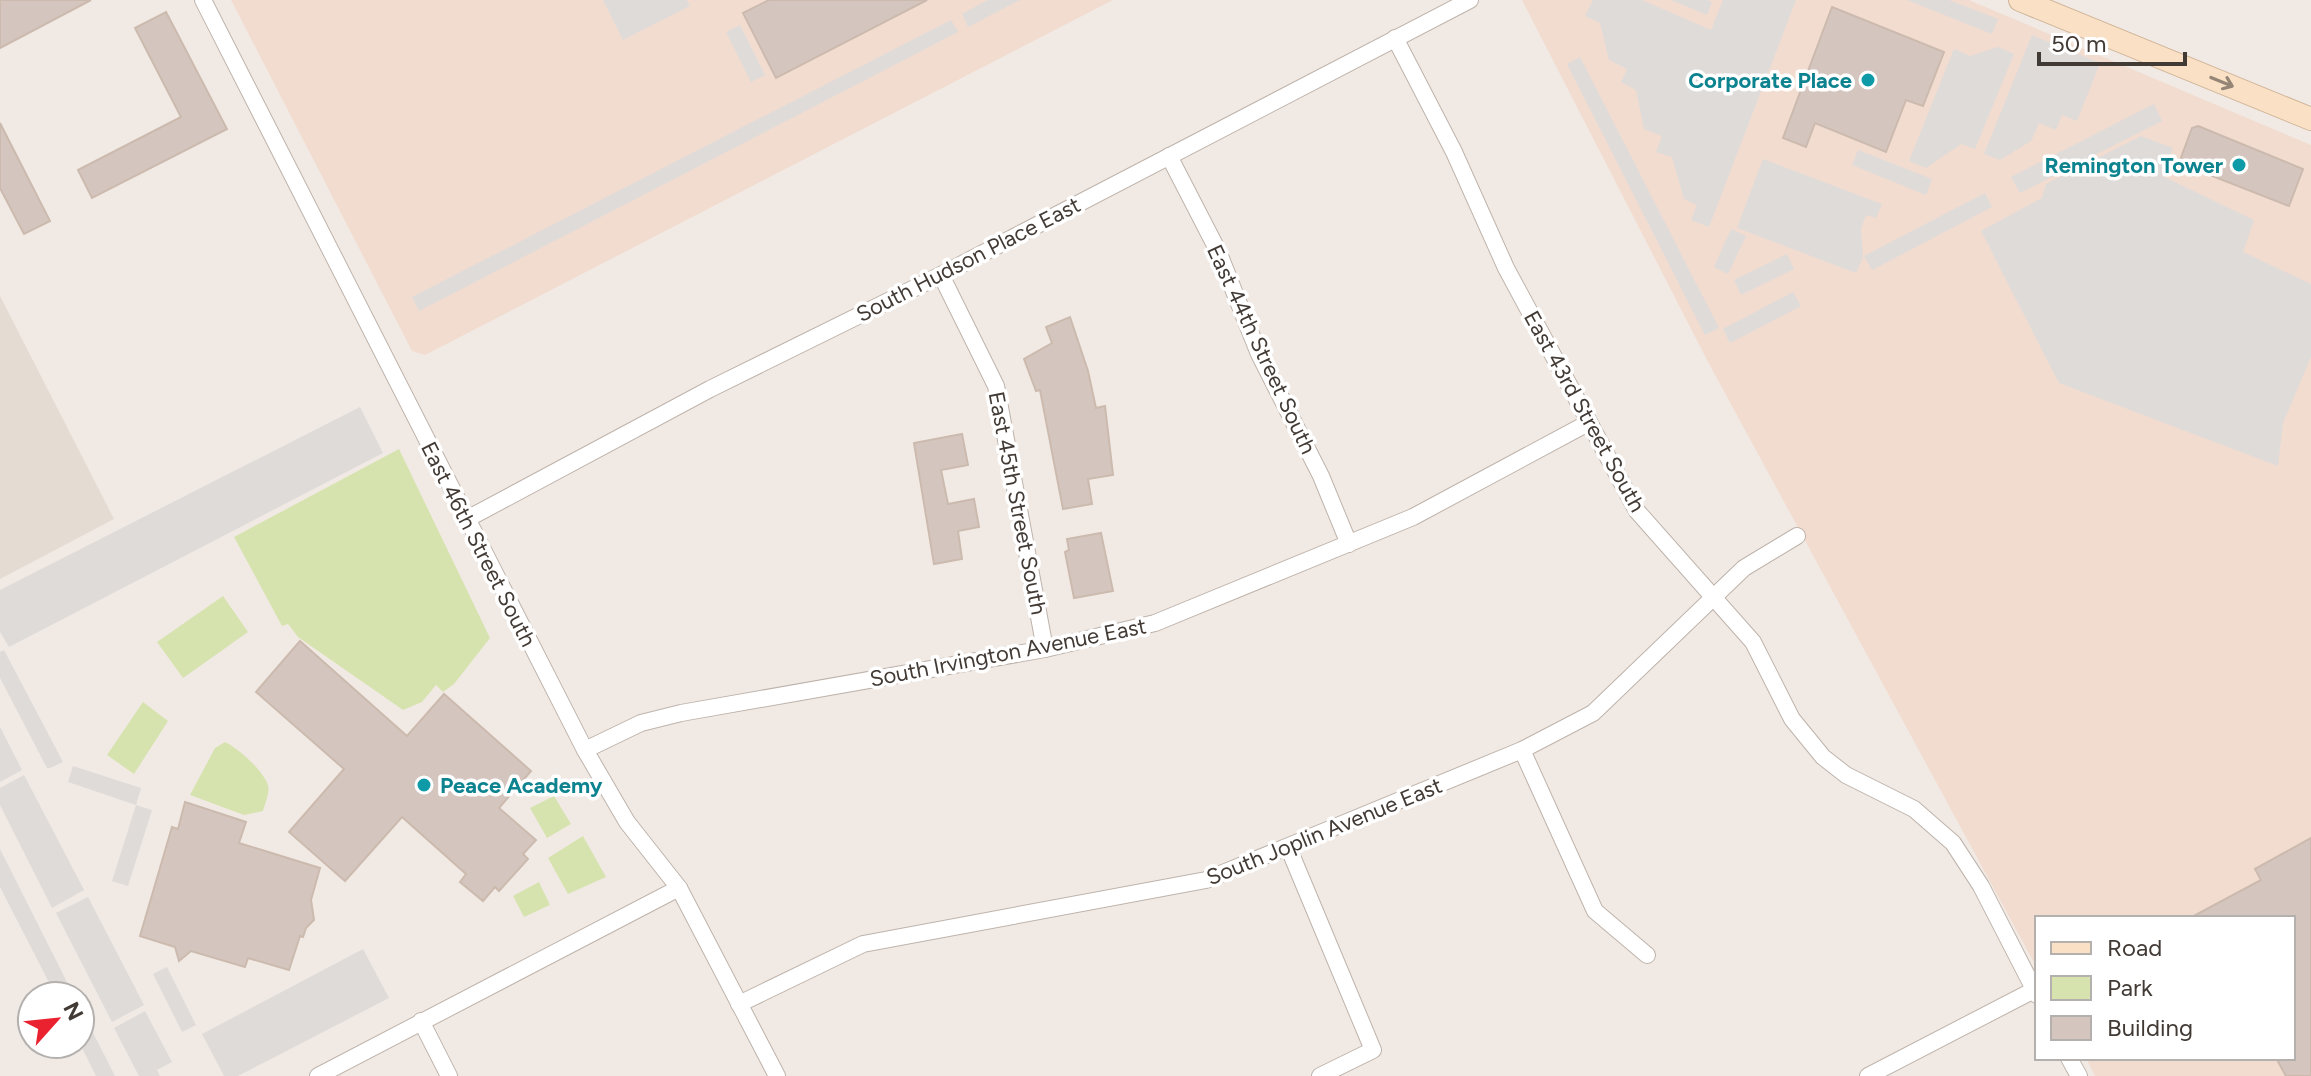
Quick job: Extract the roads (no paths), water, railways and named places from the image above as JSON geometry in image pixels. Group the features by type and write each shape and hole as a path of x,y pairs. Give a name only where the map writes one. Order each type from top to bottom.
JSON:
{"main road":[{"path":"2020,0 2311,119"}],"street":[{"name":"East 46th Street South","path":"203,0 585,750 627,822 679,888 777,1076"},
{"name":"South Hudson Place East","path":"467,519 710,389 941,275 1470,0"},
{"name":"East 43rd Street South","path":"1395,38 1454,152 1506,268 1637,511 1753,642 1792,719 1823,757 1846,775 1914,809 1953,843 1974,874 2035,990"},
{"name":"East 44th Street South","path":"1169,156 1218,251 1259,354 1321,476 1349,544"},
{"name":"East 45th Street South","path":"941,275 996,386 1045,649"},
{"name":"South Irvington Avenue East","path":"585,750 641,723 681,713 1045,649 1155,623 1413,517 1588,423"},
{"name":"South Joplin Avenue East","path":"739,1004 863,944 1206,880 1289,849 1522,750 1593,713 1744,568 1797,536"},
{"path":"1522,750 1595,911 1647,955"},
{"path":"1289,849 1373,1050 1320,1076"},
{"path":"318,1076 679,888"},
{"path":"1868,1076 2035,992"},
{"path":"421,1021 449,1076"}],"place":[{"name":"Corporate Place","path":"1868,80"},
{"name":"Remington Tower","path":"2239,165"},
{"name":"Peace Academy","path":"424,785"}]}
